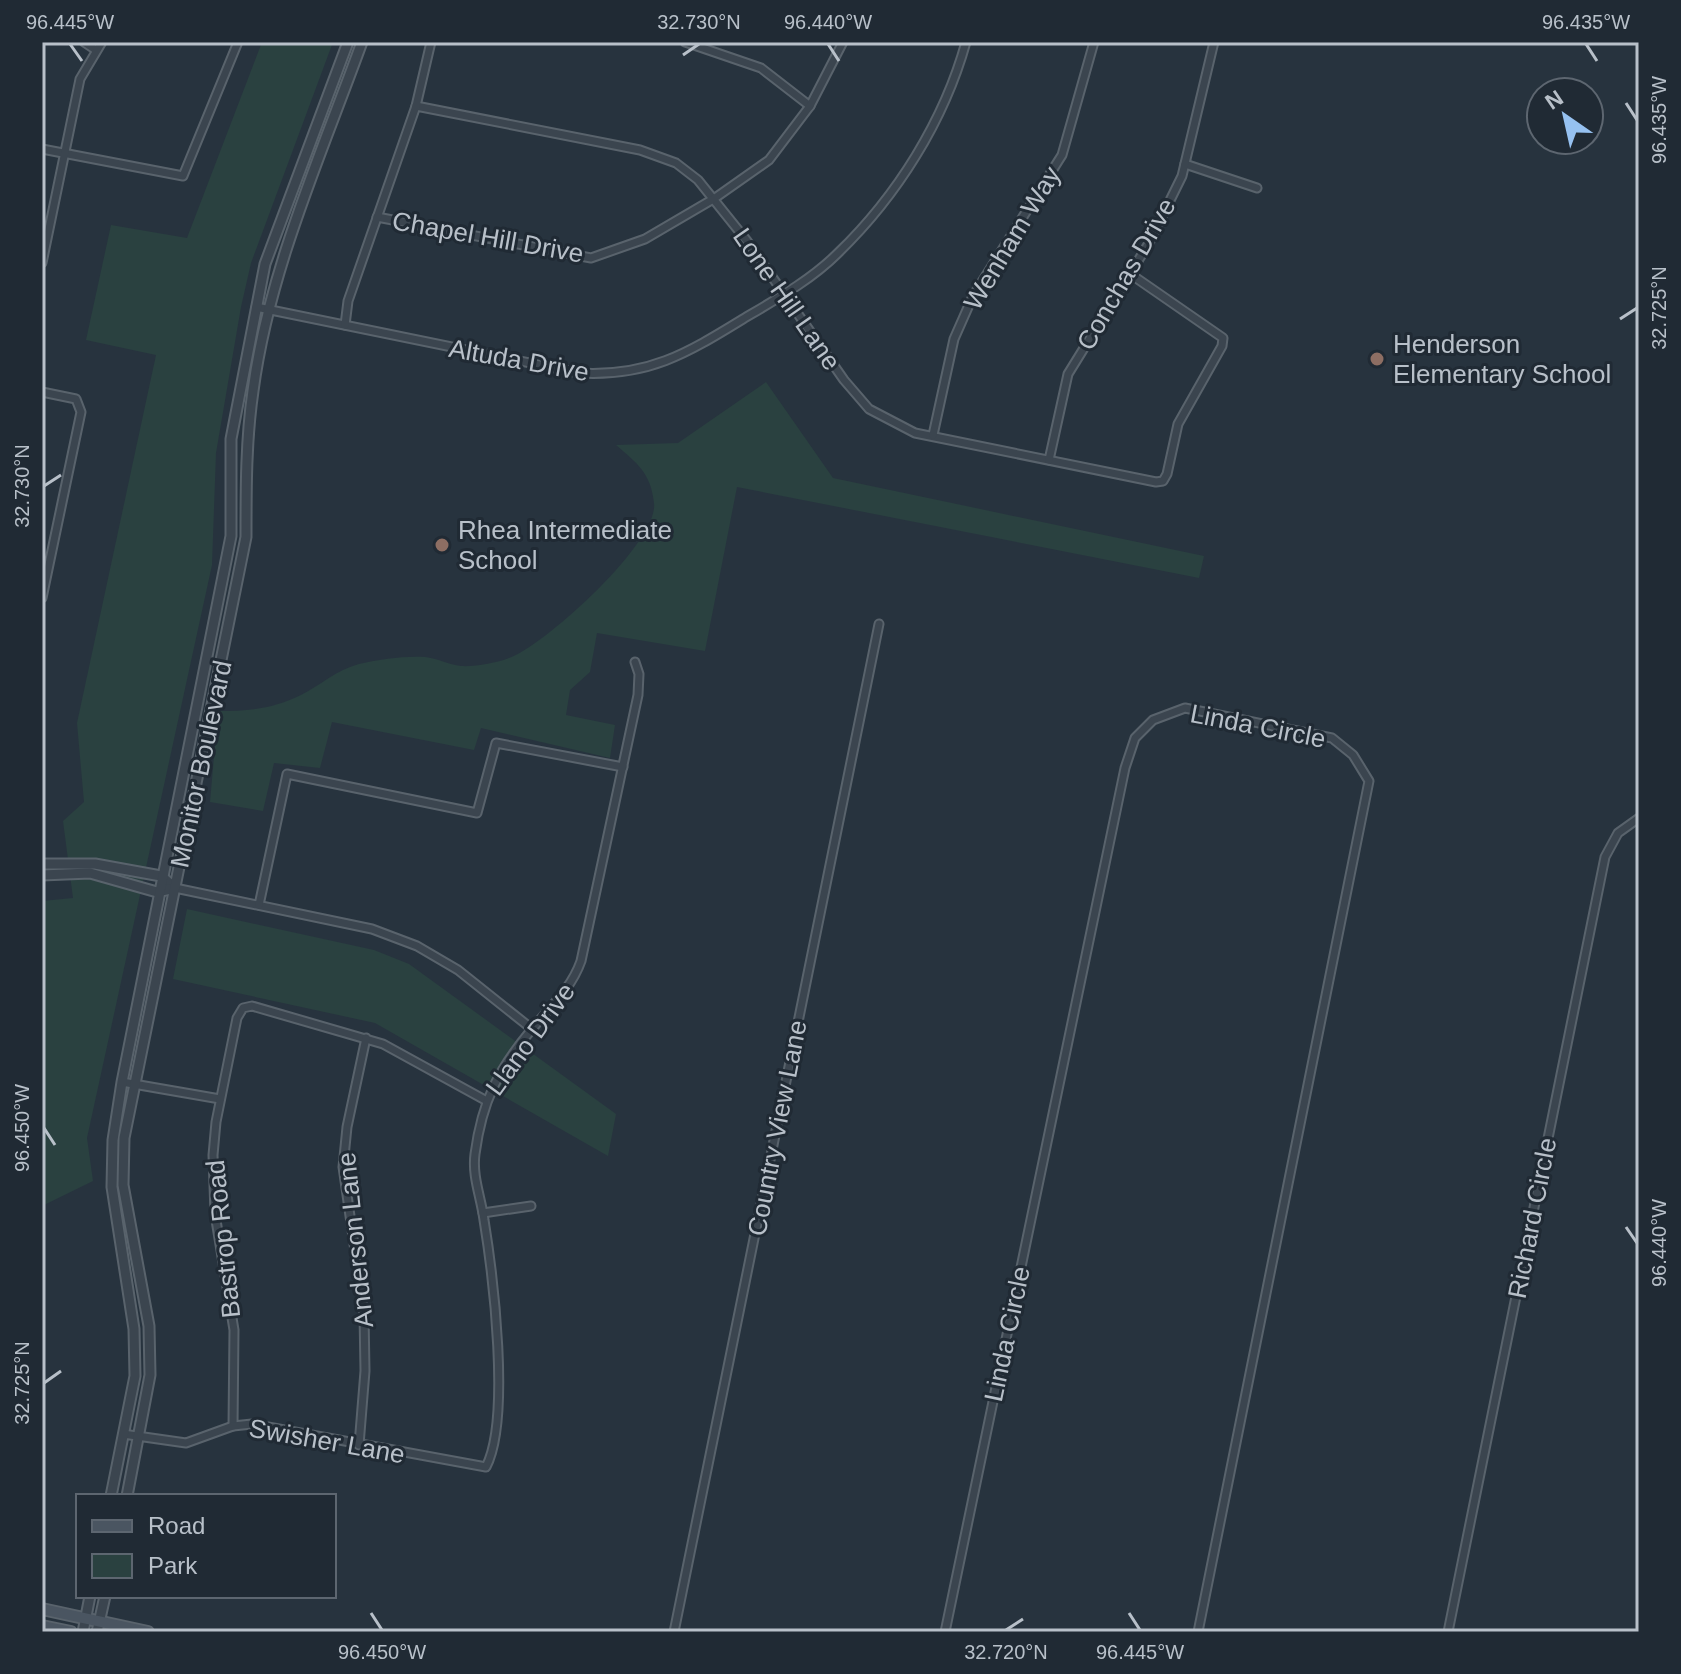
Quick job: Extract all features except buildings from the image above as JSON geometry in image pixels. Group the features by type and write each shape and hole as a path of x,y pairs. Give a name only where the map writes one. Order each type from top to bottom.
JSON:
{"main road":[{"path":"42,1609 86,1618 98,1627 148,1632"},
{"path":"42,1626 71,1632"}],"street":[{"path":"84,42 96,50"},
{"path":"42,263 80,79 102,42"},
{"path":"42,149 183,176 238,42"},
{"name":"Monitor Boulevard","path":"111,1494 135,1376 134,1329 112,1187 113,1140 122,1082 157,892 231,536 231,439 265,264 348,42"},
{"name":"Monitor Boulevard","path":"127,1494 150,1375 149,1326 123,1185 124,1138 246,537 253,387 280,269 362,42"},
{"path":"345,325 348,301 416,106 431,42"},
{"path":"685,42 761,68 810,106"},
{"name":"Chapel Hill Drive","path":"377,217 591,258 645,239 715,198 769,160 810,106 843,42"},
{"name":"Altuda Drive","path":"256,307 560,371 609,375 683,356 784,294 837,254 889,193 934,128 966,42"},
{"name":"Wenham Way","path":"933,435 954,339 973,296 1062,155 1094,42"},
{"name":"Conchas Drive","path":"1049,460 1068,374 1149,243 1185,164 1214,42"},
{"name":"Lone Hill Lane","path":"416,106 640,150 676,163 715,198 844,380 869,409 888,422 915,433 1163,481 1178,424 1222,346 1223,338 1129,273"},
{"path":"1185,164 1257,188"},
{"path":"42,392 79,402 79,420 42,598"},
{"name":"Country View Lane","path":"674,1632 879,624"},
{"name":"Llano Drive","path":"486,1467 491,1456 498,1384 493,1284 474,1171 485,1100 532,1029 574,979 581,961 638,695 639,674 635,662"},
{"name":"Linda Circle","path":"945,1632 1125,768 1135,738 1153,720 1185,708 1332,738 1353,755 1369,781 1198,1632"},
{"path":"259,905 287,774 477,813 496,743 623,767"},
{"name":"Richard Circle","path":"1448,1632 1605,857 1618,833 1639,818"},
{"path":"42,864 95,864 161,876 175,888"},
{"path":"42,875 107,875 157,892 175,888 372,929 417,946 458,970 532,1029"},
{"name":"Bastrop Road","path":"233,1426 232,1309 215,1214 213,1174 214,1137 237,1018 243,1008 252,1006 366,1038"},
{"path":"366,1038 485,1100"},
{"name":"Anderson Lane","path":"359,1445 365,1371 364,1314 343,1167 347,1127 366,1038"},
{"path":"122,1082 220,1099"},
{"path":"483,1213 531,1206"},
{"name":"Swisher Lane","path":"123,1434 186,1443 233,1426 266,1426 486,1467"},
{"path":"83,1632 90,1598"},
{"path":"98,1627 105,1598"}],"green space":[{"path":"262,42 333,42 251,263 241,307 216,453 212,565 87,1138 93,1181 42,1206 42,901 73,898 63,821 84,802 77,723 156,355 86,340 111,225 187,238"},
{"path":"766,382 833,478 1204,556 1199,578 737,487 705,651 597,633 590,672 570,690 566,715 615,725 610,758 481,728 474,750 332,722 320,768 274,763 263,811 210,802 218,711 250,710 280,703 301,695 343,670 376,661 417,657 461,666 492,663 509,658 547,634 572,614 620,566 651,520 654,503 650,484 636,463 616,445 678,443"},
{"path":"187,909 374,950 409,964 616,1114 608,1156 375,1023 173,979"}],"place":[{"name":"Henderson Elementary School","path":"1377,359"},
{"name":"Rhea Intermediate School","path":"442,545"}]}
